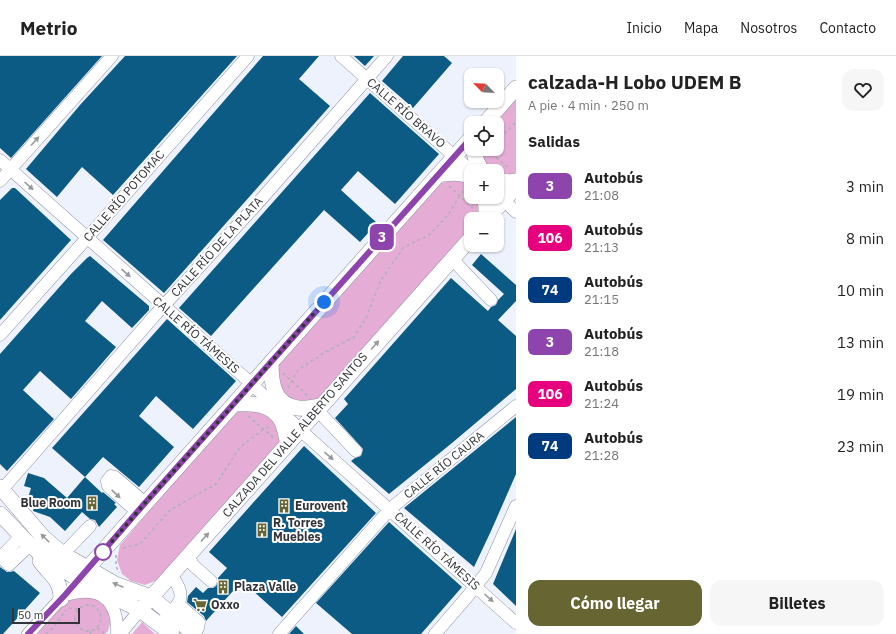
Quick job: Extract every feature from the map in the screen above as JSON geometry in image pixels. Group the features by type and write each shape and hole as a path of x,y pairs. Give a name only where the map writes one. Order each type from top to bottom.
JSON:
{"main road":[{"path":"491,116 516,88"},
{"path":"83,574 113,546 141,508 464,146"},
{"path":"438,174 464,174"},
{"path":"504,181 508,182 513,175"},
{"path":"504,194 516,187"},
{"name":"CALZADA DEL VALLE ALBERTO SANTOS","path":"140,610 287,446 318,408 464,246"},
{"path":"271,362 274,388 276,394 284,403 300,409 318,408"},
{"path":"234,404 256,404 264,406 279,417 287,446"},
{"path":"1,490 43,536 83,574 140,610 170,619"},
{"path":"0,514 28,543 48,560 83,574 151,597 170,619 193,634"},
{"path":"28,543 43,566 58,582 63,597"}],"street":[{"path":"0,181 112,56"},
{"name":"CALLE RÍO POTOMAC","path":"0,335 248,56"},
{"name":"CALLE RÍO BRAVO","path":"341,56 464,164"},
{"name":"CALLE RÍO DE LA PLATA","path":"1,490 164,306 257,204 366,78 387,56"},
{"name":"CALLE RÍO TÁMESIS","path":"0,160 252,384 516,623"},
{"path":"504,201 516,212"},
{"path":"452,259 491,300"},
{"name":"CALLE RÍO CAURA","path":"279,634 390,509 516,406"},
{"path":"318,408 356,451"},
{"path":"435,634 486,572 516,506"},
{"path":"63,554 90,526"},
{"path":"188,556 193,565 212,581"},
{"path":"28,634 83,574"},
{"path":"170,619 181,591 171,574"},
{"path":"63,597 91,592 107,599 115,611 117,620 117,634"},
{"name":"CALZADA DEL VALLE ALBERTO SANTOS","path":"120,634 140,610"}],"path":[{"path":"504,134 516,122"},
{"path":"493,156 513,175"},
{"path":"438,174 474,210"},
{"path":"284,403 287,390 298,370 324,353 354,337 367,316 381,280 404,247 428,235 448,215 464,189"},
{"path":"271,362 318,408"},
{"path":"234,404 287,446"},
{"path":"121,576 116,566 113,546 140,544 170,510 216,484 240,447 264,429 272,425 279,417"},
{"path":"89,605 100,611 101,620 97,628 84,631 77,626 75,617 81,607 89,605"},
{"path":"46,634 63,616 67,608 78,610"},
{"path":"97,628 105,634"},
{"path":"90,634 92,630"}],"shaded area":[{"path":"516,97 516,176 504,176 504,164 484,164 481,156 504,156 504,116 499,116"},
{"path":"454,179 464,182 464,204 481,204 481,212 464,212 464,241 321,400 305,405 290,401 275,379 278,364 438,184"},
{"path":"250,406 267,410 284,439 160,579 145,585 131,581 122,574 117,560 120,545 233,413"},
{"path":"81,595 95,596 108,608 111,620 108,631 105,634 37,634 66,601"},
{"path":"142,622 155,634 132,634"}],"building":[{"path":"0,56 102,56 11,158 0,148"},
{"path":"125,56 237,56 113,195 82,167 57,197 26,169 80,105"},
{"path":"263,56 319,56 299,79 330,106 164,293 103,240"},
{"path":"354,56 374,56 365,66"},
{"path":"403,56 444,56 452,63 413,108 382,81"},
{"path":"370,93 439,154 395,204 358,171 341,190 377,223 360,242 324,210 211,336 179,308"},
{"path":"12,188 15,188 71,240 0,320 0,200"},
{"path":"481,254 516,285 516,301 498,320 516,336 516,389 389,494 351,461 361,456 363,449 335,418 348,404 344,399 451,278 488,311 491,307 496,305 498,300 504,294 472,265"},
{"path":"90,256 149,306 149,310 132,328 102,301 85,321 116,347 71,399 40,371 23,390 54,419 7,471 0,464 0,354 71,274"},
{"path":"167,319 236,381 193,429 156,396 139,416 174,447 139,487 103,457 85,477 52,448"},
{"path":"516,417 516,474 474,567 404,508"},
{"path":"304,446 376,513 282,617 242,581 206,621 204,616 187,602 188,596 196,587 203,593 208,588 213,588 216,586 218,578 227,568 209,552"},
{"path":"28,473 44,478 67,498 85,477 102,493 103,492 116,503 114,504 117,507 99,527 95,520 90,519 82,512 65,531 50,517 33,511 36,501 28,498 31,488 24,486"},
{"path":"389,522 462,587 421,634 352,634 316,603"},
{"path":"516,529 516,606 493,584"},
{"path":"0,567 7,572 14,571 40,593 3,634 0,634"},
{"path":"296,626 304,634 289,634"}],"bus line":[{"name":"3","path":"28,634 65,595 293,336 464,146"}],"place":[{"name":"Blue Room","path":"92,503"},
{"name":"Eurovent","path":"284,506"},
{"name":"R. Torres Muebles","path":"262,530"},
{"name":"Plaza Valle","path":"223,587"},
{"name":"Oxxo","path":"200,605"}],"route":[{"path":"103,552 324,302"}]}
